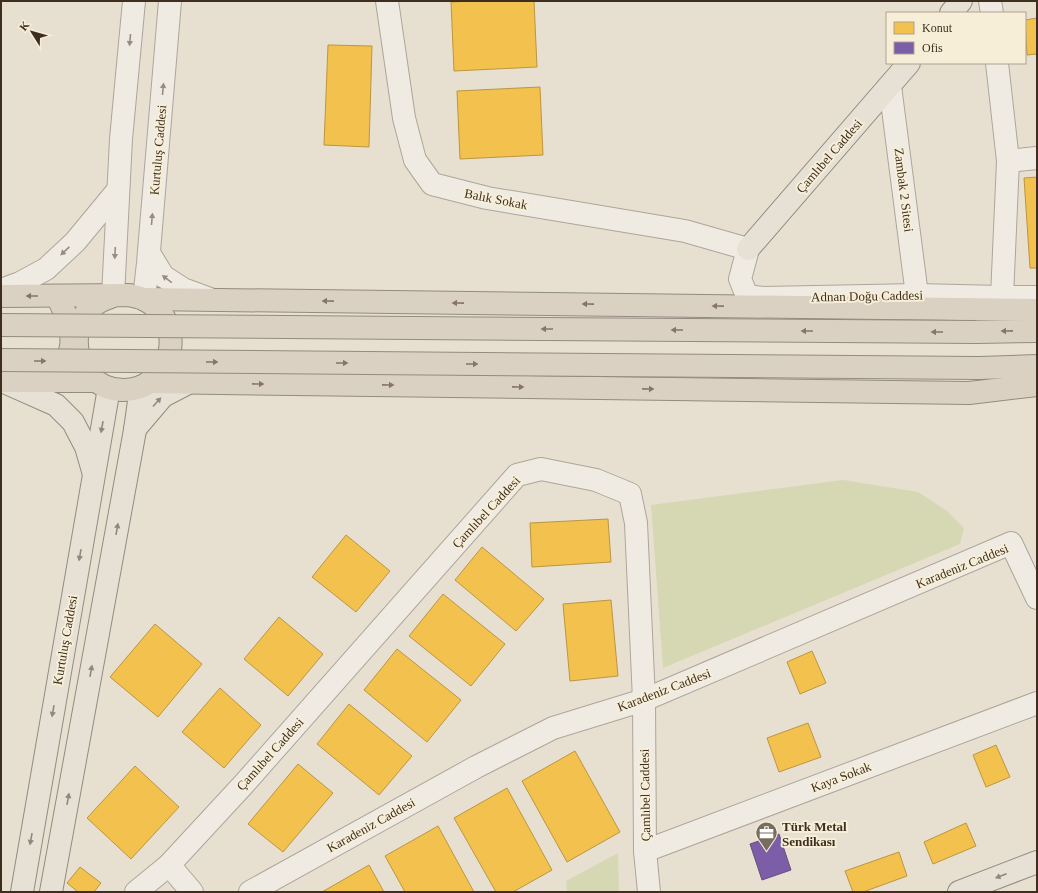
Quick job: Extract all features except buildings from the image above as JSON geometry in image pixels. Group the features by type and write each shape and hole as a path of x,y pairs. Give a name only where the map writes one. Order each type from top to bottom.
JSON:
{"highway":[{"path":"1,296 129,295 144,299 184,300 1037,310"},
{"path":"50,381 64,366 69,357 72,336 68,318 57,296"},
{"path":"102,385 84,370 77,355 76,340 79,324 87,311 99,302 113,296"},
{"path":"144,299 156,308 166,320 171,335 170,351 165,367 154,379 145,385"},
{"path":"184,300 178,313 175,338 176,356 179,366 188,383"},
{"path":"1,325 976,332 1037,331"},
{"path":"1,374 979,368 1037,366"},
{"path":"1,374 50,381 102,385 125,390 145,385 188,383 968,393 1037,384"}],"main road":[{"path":"952,12 961,1"},
{"name":"Çamlıbel Caddesi","path":"748,249 908,64"},
{"path":"1,374 56,405 73,422 86,447 94,474"},
{"path":"135,430 163,396 188,383"},
{"name":"Kurtuluş Caddesi","path":"22,892 94,474 102,385"},
{"path":"51,892 135,430 145,385"},
{"path":"960,892 1037,862"}],"street":[{"path":"113,296 121,139 134,1"},
{"name":"Kurtuluş Caddesi","path":"144,299 170,1"},
{"name":"Balık Sokak","path":"387,1 406,125 415,160 432,184 487,198 685,231 748,249"},
{"path":"990,1 992,12"},
{"path":"997,64 1008,161 1002,297"},
{"name":"Zambak 2 Sitesi","path":"890,86 917,295"},
{"path":"1008,161 1037,158"},
{"path":"1,290 20,283 46,269 75,242 118,190"},
{"name":"Adnan Doğu Caddesi","path":"748,249 740,279 747,296 764,298 917,295 1037,297"},
{"path":"149,253 162,276 183,290 215,300"},
{"name":"Çamlıbel Caddesi","path":"136,892 169,865 243,785 517,475 541,469 596,480 630,494 636,523 644,700 646,851 649,892"},
{"name":"Karadeniz Caddesi","path":"250,892 476,766 553,728 644,700 1011,543 1037,598"},
{"name":"Kaya Sokak","path":"646,851 1037,703"},
{"path":"169,865 192,892"}],"green space":[{"path":"843,480 918,492 947,511 964,528 960,544 663,668 651,505"},
{"path":"618,853 619,892 567,892 566,881"}],"place":[{"name":"Türk Metal Sendikası","path":"766,852"}]}
